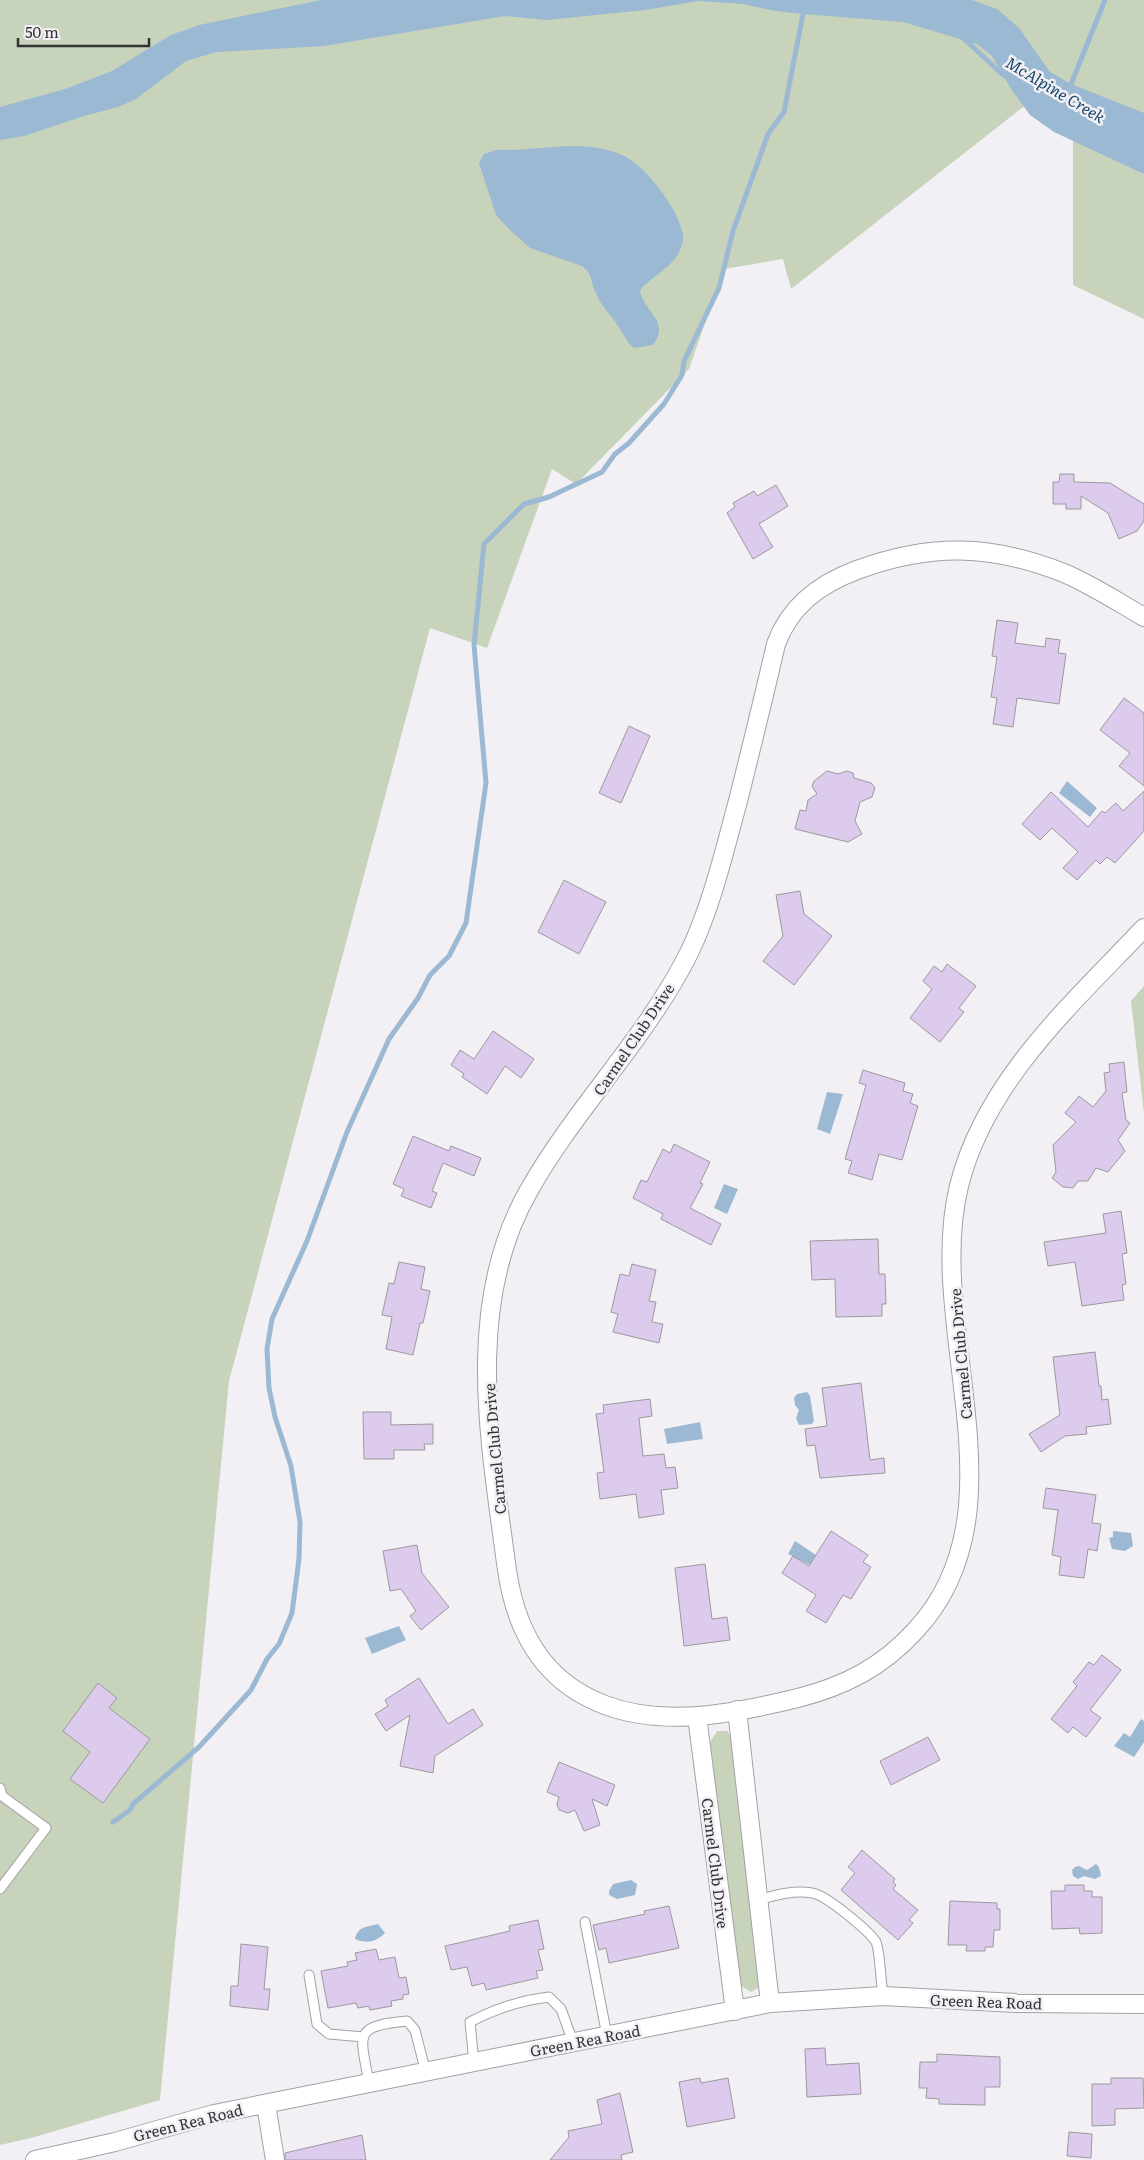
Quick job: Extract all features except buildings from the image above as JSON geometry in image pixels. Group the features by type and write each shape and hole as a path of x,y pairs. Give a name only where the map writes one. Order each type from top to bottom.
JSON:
{"street":[{"name":"Carmel Club Drive","path":"1144,617 1065,574 1027,560 965,549 930,551 876,563 845,574 822,586 805,599 790,615 776,644 719,876 688,954 650,1018 561,1142 527,1194 510,1233 498,1274 490,1316 487,1378 490,1438 509,1590 525,1634 540,1659 553,1674 574,1690 618,1710 648,1714 698,1716 768,1705 840,1686 877,1665 902,1645 924,1622 947,1586 962,1543 969,1498 969,1454 954,1303 952,1247 958,1190 966,1163 984,1122 1006,1082 1074,1001 1144,928"},
{"path":"737,1710 770,2003"},
{"name":"Carmel Club Drive","path":"698,1716 734,2011"},
{"name":"Green Rea Road","path":"35,2160 114,2142 214,2114 770,2003 883,1996 1016,2003 1144,2004"},
{"path":"266,2104 275,2160"}],"lane":[{"path":"0,1889 46,1828 1,1792"},
{"path":"758,1900 784,1893 814,1892 847,1914 868,1932 876,1944 883,1996"},
{"path":"585,1922 607,2036"},
{"path":"309,1975 317,2024 329,2034 364,2038"},
{"path":"474,2063 470,2022 485,2014 533,1999 549,1997 561,2008 573,2042"},
{"path":"369,2084 362,2042 365,2032 373,2026 407,2022 415,2030 426,2073"}],"green space":[{"path":"0,0 1144,0 1144,319 1073,285 1073,141 1027,104 791,289 783,259 724,269 689,369 576,484 552,469 487,648 430,628 229,1381 160,2100 31,2138 0,2145"},
{"path":"1144,986 1144,1113 1131,1001"},
{"path":"717,1731 727,1731 735,1743 761,1976 758,1988 751,1992 741,1986 710,1742"}],"water":[{"path":"321,0 972,0 997,9 1019,28 1050,72 1071,84 1144,113 1144,174 1054,132 1030,115 1011,89 992,56 977,44 903,22 803,14 775,11 743,4 698,1 645,10 547,20 505,16 324,46 216,52 186,61 136,99 118,107 24,136 0,140 0,107 65,89 112,71 171,35 199,25"},
{"path":"568,146 603,149 633,161 660,190 680,224 683,238 678,255 640,290 642,298 658,322 658,336 653,345 634,348 629,343 601,302 586,269 530,248 496,215 479,163 484,154 496,150"},
{"path":"1067,781 1097,808 1090,817 1059,793"},
{"path":"827,1092 843,1094 830,1134 817,1129"},
{"path":"724,1184 738,1189 727,1214 714,1208"},
{"path":"807,1392 810,1396 814,1421 812,1424 799,1425 796,1418 799,1410 795,1405 794,1398 797,1394"},
{"path":"700,1422 703,1439 667,1444 664,1429"},
{"path":"1113,1531 1131,1533 1133,1546 1125,1551 1112,1549 1109,1538 1113,1537"},
{"path":"795,1541 819,1557 814,1567 788,1554"},
{"path":"399,1626 406,1640 372,1654 365,1638"},
{"path":"1141,1719 1144,1721 1144,1742 1134,1757 1114,1746 1124,1733 1130,1737"},
{"path":"1096,1864 1099,1867 1101,1876 1095,1879 1084,1876 1078,1879 1073,1876 1072,1870 1075,1867 1079,1866 1087,1870"},
{"path":"631,1880 637,1884 635,1895 617,1899 609,1895 613,1884"},
{"path":"378,1924 385,1933 378,1938 367,1942 355,1939 361,1929"}],"waterway":[{"path":"113,1822 130,1810 133,1804 199,1747 251,1690 267,1659 279,1644 292,1613 299,1559 300,1522 291,1466 275,1417 269,1388 267,1349 272,1319 307,1241 347,1132 389,1039 418,998 430,975 449,956 466,923 486,783 474,645 484,544 524,504 549,497 602,472 615,454 629,443 664,404 682,375 684,361 719,288 733,231 768,134 784,112 803,14 811,0"},
{"path":"1069,89 1105,0"},
{"name":"McAlpine Creek","path":"961,36 1002,74 1009,78"}]}
